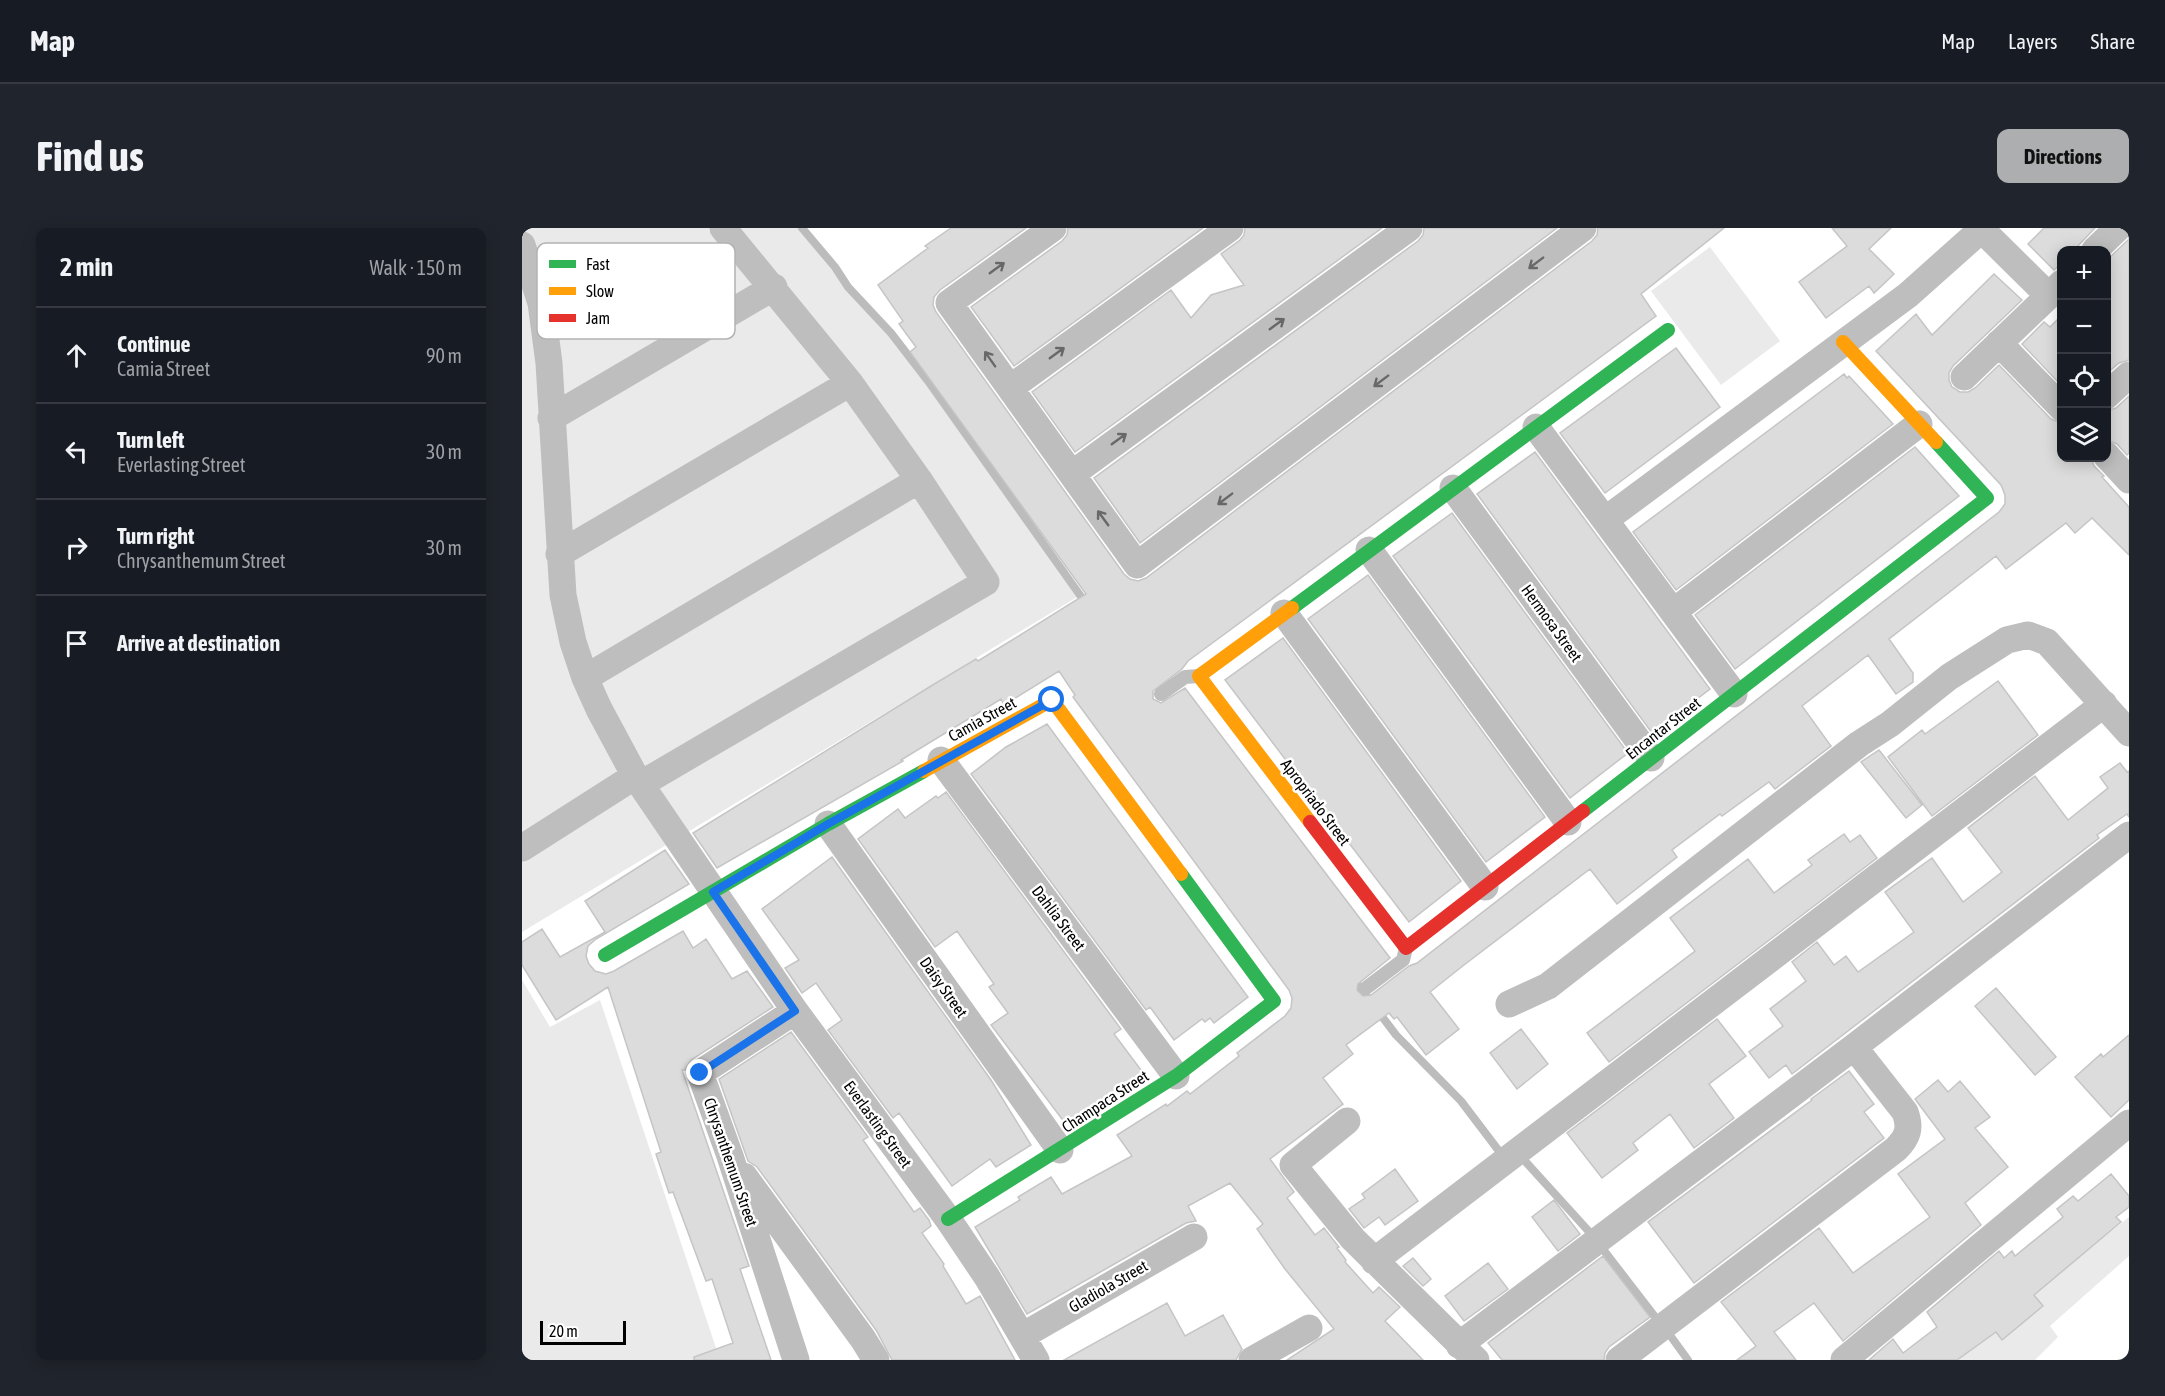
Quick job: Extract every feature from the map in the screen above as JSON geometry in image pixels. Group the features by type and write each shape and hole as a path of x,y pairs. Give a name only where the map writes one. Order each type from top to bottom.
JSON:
{"street":[{"path":"522,848 986,582 919,480 850,383 774,287 723,228"},
{"path":"1053,228 949,303 1137,565 1583,228"},
{"path":"1010,388 1230,228"},
{"path":"1072,474 1409,228"},
{"path":"1605,520 1908,295 1981,228 2055,289 1964,377"},
{"path":"2099,246 2118,228"},
{"name":"Everlasting Street","path":"522,245 537,291"},
{"path":"735,310 774,287"},
{"path":"1199,676 1668,330"},
{"name":"Everlasting Street","path":"546,339 562,595 573,642 585,678 619,750 795,1011 948,1219 987,1277 1036,1360"},
{"path":"551,418 685,339"},
{"path":"1673,612 1919,424 1843,342"},
{"path":"1999,343 2057,404"},
{"path":"2111,391 2129,375"},
{"path":"559,554 850,383"},
{"name":"Encantar Street","path":"1406,948 1988,498 1919,424"},
{"path":"1536,427 1734,694"},
{"path":"2111,460 2129,480"},
{"path":"585,678 919,480"},
{"name":"Hermosa Street","path":"1453,488 1651,758"},
{"path":"1369,550 1568,822"},
{"path":"1284,613 1485,886"},
{"path":"1509,1005 1548,986 1859,744 1890,724 1949,677 2007,640 2028,635 2047,642 2129,733"},
{"name":"Apropriado Street","path":"1199,676 1406,948"},
{"name":"Camia Street","path":"605,955 828,824 1052,700 1274,1001"},
{"path":"1374,1261 2103,704"},
{"name":"Dahlia Street","path":"942,760 1176,1076"},
{"name":"Daisy Street","path":"828,824 1060,1150"},
{"path":"1347,1121 1293,1165 1353,1239 1463,1353 2129,835"},
{"name":"Champaca Street","path":"948,1219 1176,1076 1274,1001"},
{"name":"Chrysanthemum Street","path":"795,1011 700,1073 730,1156 796,1360"},
{"path":"1619,1360 1896,1149 1906,1138 1910,1124 1905,1112 1854,1047"},
{"path":"1844,1360 2129,1123"},
{"path":"730,1156 876,1360"},
{"name":"Gladiola Street","path":"1022,1336 1194,1237"},
{"path":"1252,1360 1309,1328"}],"lane":[{"path":"1161,694 1185,677 1199,676"},
{"name":"Encantar Street","path":"1366,988 1403,960 1406,948"}],"shaded area":[{"path":"522,228 802,228 835,267 848,287 891,333 928,381 1079,596 522,932"},
{"path":"1710,247 1780,341 1721,385 1651,291"},
{"path":"522,980 550,1027 600,1000 720,1360 522,1360"},
{"path":"2129,1217 2129,1256 2050,1326 2058,1337 2035,1360 1952,1360"}],"building":[{"path":"951,228 1026,228 940,290 934,297 933,305 1124,574 1138,581 1146,578 1592,241 1597,235 1598,228 1724,228 1641,294 1656,316 1188,661 1182,669 1153,691 1153,699 1161,703 1185,688 1390,958 1358,984 1357,990 1363,996 1371,995 1409,966 1417,963 1999,512 2005,504 2005,495 2001,485 1876,351 1916,314 1932,335 1994,274 2022,300 1953,366 1949,373 1949,380 1952,387 1960,392 1968,392 1999,365 2051,419 2057,421 2057,462 2092,462 2104,476 2102,477 2129,507 2129,555 2092,518 2075,533 2066,523 2006,569 1996,556 1889,639 1913,673 1913,682 1896,694 1868,655 1802,706 1831,746 1775,789 1769,782 1722,816 1720,814 1672,850 1677,857 1617,904 1590,869 1430,992 1459,1029 1426,1055 1397,1017 1394,1019 1389,1013 1346,1045 1353,1054 1323,1078 1343,1104 1270,1159 1294,1192 1287,1198 1315,1235 1324,1228 1339,1247 1337,1248 1346,1260 1345,1262 1373,1293 1379,1287 1400,1307 1385,1321 1423,1360 1287,1360 1334,1329 1285,1269 1257,1229 1263,1224 1230,1183 1188,1206 1196,1221 1186,1223 1027,1314 975,1227 1020,1200 1018,1197 1051,1177 1062,1194 1132,1156 1117,1135 1166,1104 1167,1106 1187,1091 1190,1094 1239,1056 1237,1053 1285,1016 1291,1008 1292,998 1289,990 1073,697 1075,695 1059,671 1004,705 1001,699 901,760 903,761 717,868 693,833 931,686 976,659 978,661 1086,594 910,352 916,347 899,324 903,321 878,285 928,248 925,246"},
{"path":"1068,228 1203,228 1014,366 971,307 1062,241 1067,235"},
{"path":"1245,228 1382,228 1075,452 1032,392 1171,290 1191,318 1211,295 1244,285 1221,254 1240,240"},
{"path":"1424,228 1557,228 1140,543 1094,478 1418,241 1423,235"},
{"path":"1832,228 1891,228 1869,249 1894,274 1874,293 1869,286 1826,318 1799,282 1847,246"},
{"path":"2044,228 2095,228 2078,246 2057,246 2057,267 2054,270 2028,244"},
{"path":"2129,239 2129,360 2119,363 2111,370 2111,300 2111,256"},
{"path":"2057,320 2057,381 2022,344 2044,322 2050,327"},
{"path":"1676,348 1720,407 1605,493 1560,433"},
{"path":"1844,374 1847,378 1849,376 1893,424 1676,590 1633,532"},
{"path":"2129,396 2129,453 2127,455 2117,444 2111,442 2111,410 2116,408"},
{"path":"1915,447 1959,496 1735,669 1695,615"},
{"path":"1535,452 1710,689 1652,733 1477,494"},
{"path":"1452,513 1628,753 1570,798 1393,556"},
{"path":"1368,575 1545,817 1486,862 1308,619"},
{"path":"1283,638 1461,881 1409,922 1225,680"},
{"path":"1998,681 2038,735 1932,816 1888,757 1922,730 1925,734"},
{"path":"1047,724 1248,997 1214,1023 1210,1018 1205,1022 1202,1019 1174,1040 1150,1007 1146,1010 971,774 1006,747"},
{"path":"1879,750 1922,805 1906,818 1861,762"},
{"path":"2120,763 2127,772 2129,771 2129,817 2127,814 2097,835 2099,838 1792,1074 1786,1065 1769,1078 1749,1052 1783,1026 1770,1009 1806,981 1792,962 1817,942 1834,965 1846,956 1858,972 1914,932 1885,892 1932,858 1963,902 2002,872 1968,828 2035,776 2068,820 2108,788 2100,777"},
{"path":"946,792 1121,1029 1114,1034 1144,1074 1065,1123 991,1025 1008,1013 989,987 994,984 957,931 935,947 858,839 898,809 905,818 936,796 938,798"},
{"path":"1844,834 1850,842 1860,835 1877,858 1609,1062 1587,1033 1695,951 1670,918 1748,859 1774,893 1812,865 1808,860"},
{"path":"665,850 689,884 596,939 588,946 586,956 595,971 606,974 683,931 693,948 706,939 732,979 747,971 773,1007 691,1060 685,1070 682,1070 749,1266 740,1269 771,1360 694,1360 694,1357 733,1343 712,1279 706,1281 673,1192 669,1193 656,1154 661,1152 608,987 556,1020 522,965 522,942 542,929 560,957 605,932 585,901"},
{"path":"832,857 991,1080 1031,1145 996,1167 990,1159 952,1186 899,1113 893,1118 828,1030 842,1020 816,983 802,993 785,968 799,960 762,909"},
{"path":"1996,988 2056,1057 2035,1075 1975,1006"},
{"path":"1717,1019 1746,1056 1709,1084 1734,1118 1694,1148 1670,1114 1633,1143 1638,1150 1602,1178 1567,1133"},
{"path":"1521,1029 1548,1064 1517,1089 1490,1053"},
{"path":"791,1032 868,1137 863,1140 914,1212 920,1208 929,1220 931,1226 922,1233 944,1264 943,1266 966,1304 980,1296 1015,1360 892,1360 876,1330 757,1167 748,1161 719,1079"},
{"path":"2129,1035 2129,1100 2111,1117 2075,1077 2101,1054 2103,1057"},
{"path":"1849,1071 1874,1104 1864,1112 1884,1138 1694,1283 1648,1222"},
{"path":"1938,1080 1948,1092 1960,1081 1990,1117 1975,1128 2008,1167 1965,1203 1981,1225 1843,1341 1814,1303 1774,1332 1796,1360 1737,1360 1756,1346 1721,1302 1819,1228 1853,1273 1930,1217 1898,1174 1945,1139 1915,1099"},
{"path":"1395,1169 1418,1201 1385,1225 1379,1217 1364,1228 1349,1209 1365,1198 1362,1194"},
{"path":"2111,1174 2129,1196 2129,1207 2116,1217 2121,1222 2034,1295 2043,1306 2002,1340 1996,1332 1957,1360 1869,1360 1893,1339 1903,1353 1937,1327 1927,1312 1999,1251 2004,1258 2012,1251 2015,1256 2063,1217 2057,1209 2073,1196 2078,1201"},
{"path":"1554,1200 1580,1234 1558,1251 1532,1217"},
{"path":"1603,1256 1650,1317 1609,1347 1604,1360 1502,1360 1488,1343"},
{"path":"1413,1258 1431,1279 1423,1286 1403,1266"},
{"path":"1488,1263 1508,1289 1464,1321 1445,1296"},
{"path":"1167,1303 1185,1336 1223,1315 1242,1349 1236,1360 1064,1360"}],"waterway":[{"path":"802,228 835,267 848,287 891,333 928,381 1087,605"},
{"path":"1352,977 1396,1035 1461,1101 1502,1155"},
{"path":"1524,1160 1593,1236"},
{"path":"1602,1248 1659,1322"},
{"path":"1672,1338 1688,1360"}],"traffic: fast":[{"path":"1292,608 1668,330"},
{"path":"1583,811 1987,498 1936,442"},
{"path":"605,955 828,824 924,771"},
{"path":"948,1219 1176,1076 1274,1001 1181,874"}],"traffic: slow":[{"path":"1843,342 1936,442"},
{"path":"1292,608 1199,676 1310,822"},
{"path":"924,771 1052,700 1181,874"}],"traffic: jam":[{"path":"1310,822 1406,948 1583,811"}],"route":[{"path":"700,1073 795,1011 713,892 828,824 1052,700"}]}
